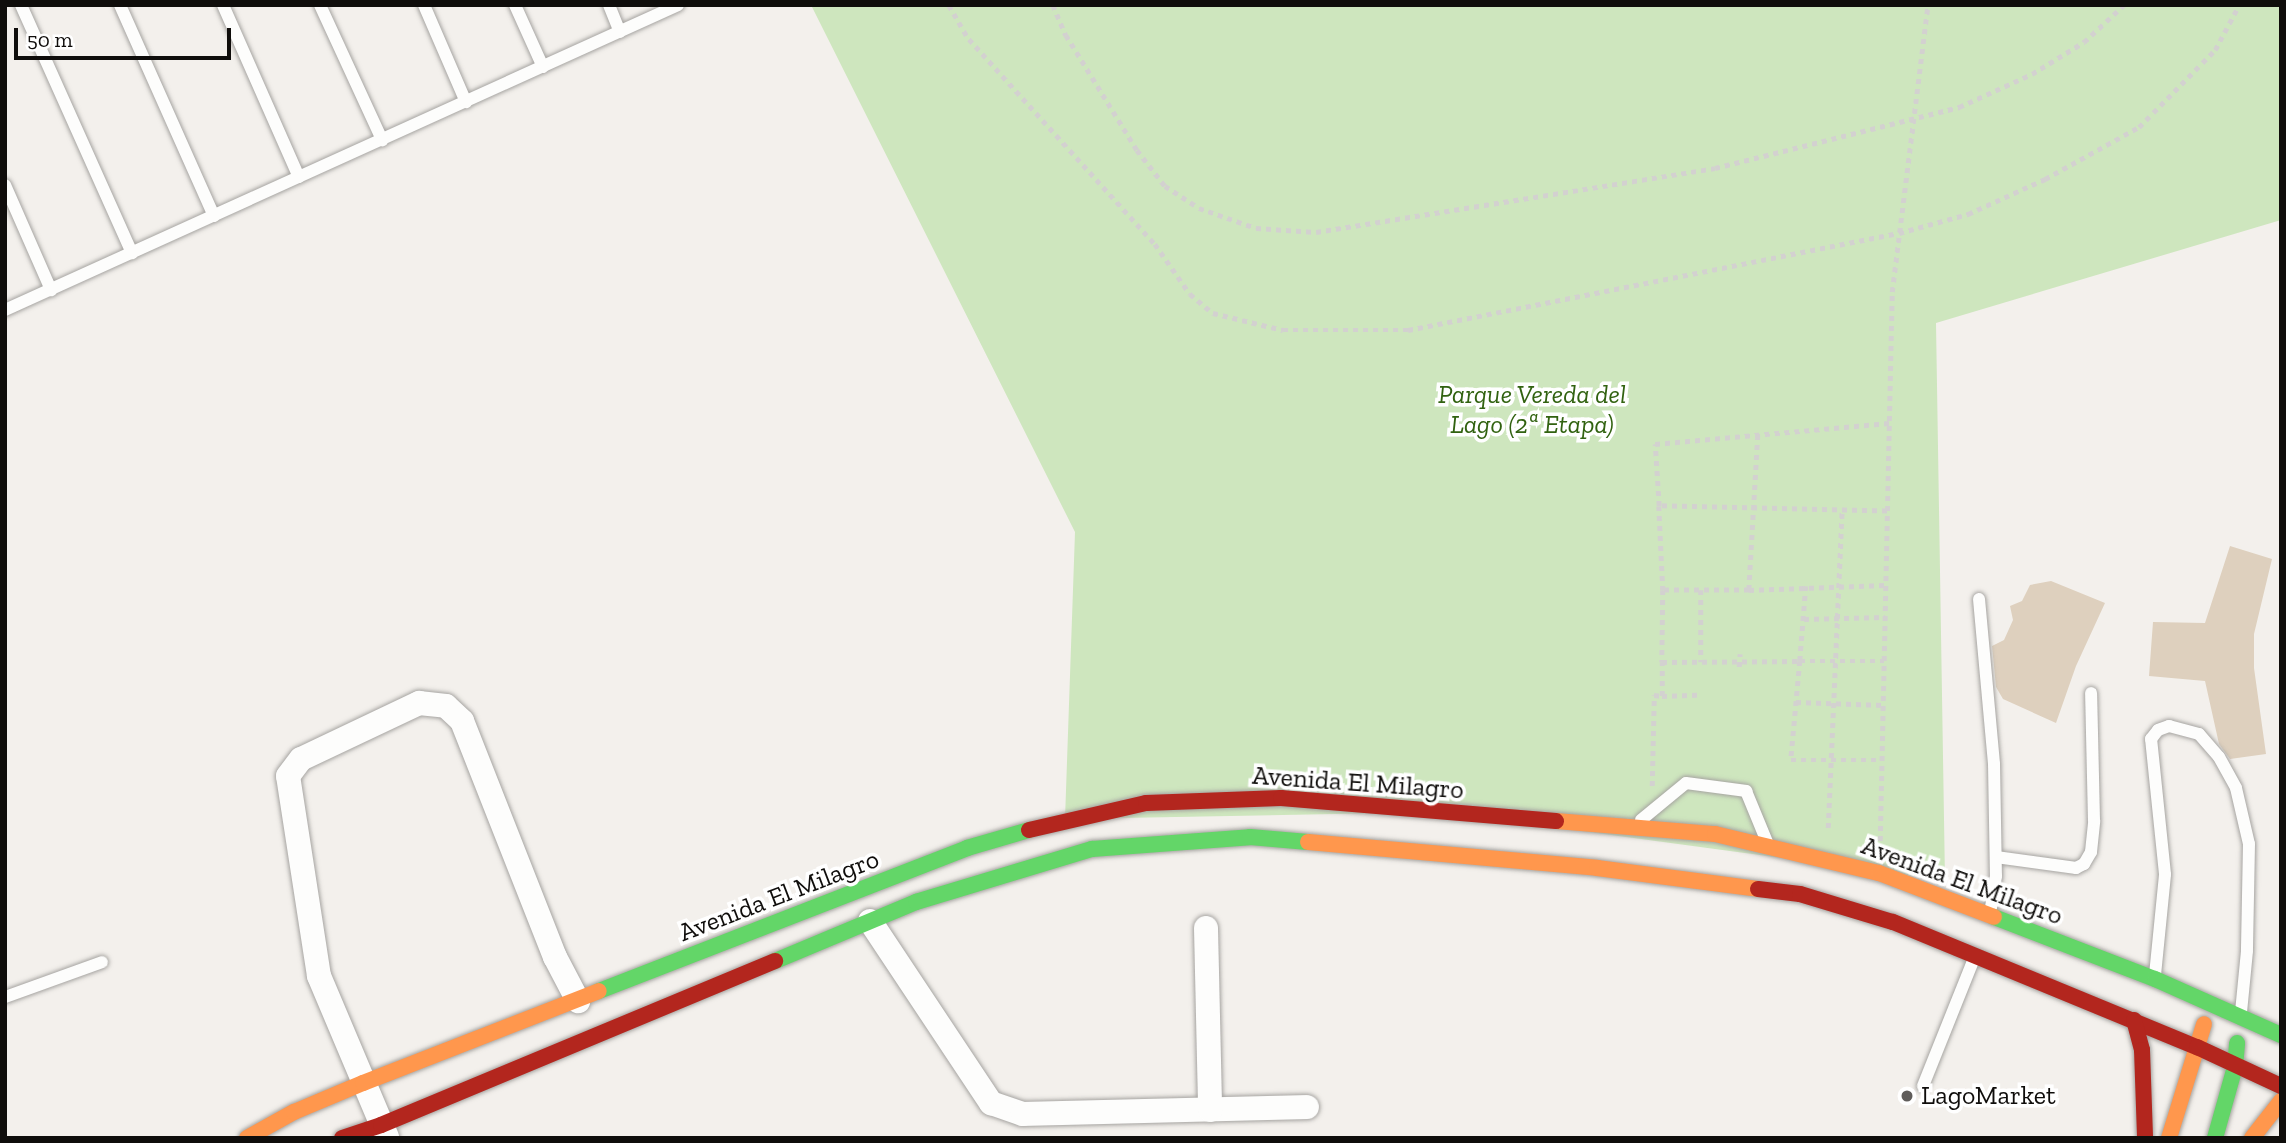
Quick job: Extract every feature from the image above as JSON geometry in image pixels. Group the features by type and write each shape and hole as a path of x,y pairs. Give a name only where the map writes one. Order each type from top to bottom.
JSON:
{"main road":[{"name":"Avenida El Milagro","path":"247,1138 294,1112 363,1083 967,848 1065,819 1146,803 1281,798 1715,834 1879,873 2155,979 2281,1035"},
{"path":"342,1138 384,1131 916,902 1092,849 1250,837 1597,868 1800,894 1893,922 2197,1046 2235,1067 2281,1086"},
{"path":"2169,1138 2210,1004"},
{"path":"2215,1138 2235,1067 2240,1017"},
{"path":"2134,1020 2142,1049 2145,1138"},
{"path":"2252,1138 2281,1101"}],"street":[{"path":"384,1131 319,976 288,776 302,759 419,703 446,706 462,721 555,957 578,1000"},
{"path":"870,921 991,1103 1023,1114 1307,1107"},
{"path":"1206,929 1210,1110"}],"lane":[{"path":"21,5 132,253"},
{"path":"120,5 214,216"},
{"path":"223,5 299,177"},
{"path":"320,5 382,140"},
{"path":"424,5 466,102"},
{"path":"515,5 543,66"},
{"path":"609,5 620,32"},
{"path":"5,310 678,5"},
{"path":"5,186 51,290"},
{"path":"1979,599 1994,764 1997,876 1990,915"},
{"path":"1996,857 2076,868 2084,864 2091,852 2094,821 2091,693"},
{"path":"2155,979 2165,874 2151,739 2158,730 2169,726 2199,734 2219,757 2236,788 2249,844 2247,951 2240,1017"},
{"path":"1631,828 1686,783 1746,791 1768,845"},
{"path":"1923,1086 1975,956"},
{"path":"5,997 102,962"}],"path":[{"path":"949,5 969,39 1155,244 1190,294 1213,313 1283,330 1408,330 1899,233 1968,214 2045,179 2139,127 2216,50 2239,5"},
{"path":"1053,5 1066,35 1130,138 1166,186 1199,208 1256,229 1316,232 1715,168 1959,107 2032,74 2084,43 2124,5"},
{"path":"1879,873 1892,292 1911,118 1928,5"},
{"path":"1662,696 1663,590 1655,444 1889,424"},
{"path":"1749,590 1758,435"},
{"path":"1659,506 1887,511"},
{"path":"1826,860 1841,586 1842,510"},
{"path":"1663,590 1885,585"},
{"path":"1807,586 1791,760 1881,760"},
{"path":"1701,590 1701,662"},
{"path":"1804,619 1885,617"},
{"path":"1740,654 1740,664"},
{"path":"1662,662 1740,664 1884,661"},
{"path":"1651,812 1654,695 1697,695"},
{"path":"1796,702 1883,705"}],"green space":[{"name":"Parque Vereda del Lago (2ª Etapa)","path":"811,5 2281,5 2281,220 1936,323 1945,880 1440,812 1065,819 1075,532"}],"building":[{"path":"2230,546 2272,559 2254,634 2254,668 2266,754 2230,759 2219,744 2205,681 2149,676 2153,622 2205,623"},
{"path":"2051,581 2105,603 2076,666 2056,723 2003,699 1996,687 1992,646 2004,640 2013,620 2010,606 2022,601 2030,585"}],"traffic: fast":[{"path":"599,991 967,848 1029,830"},
{"path":"775,961 916,902 1092,849 1250,837 1308,842"},
{"path":"1994,917 2155,979 2281,1035"},
{"path":"2215,1138 2235,1067 2237,1043"}],"traffic: slow":[{"path":"1556,821 1715,834 1879,873 1994,917"},
{"path":"1308,842 1597,868 1758,889"},
{"path":"247,1138 294,1112 363,1083 599,991"},
{"path":"2169,1138 2204,1024"},
{"path":"2252,1138 2281,1101"}],"traffic: jam":[{"path":"1029,830 1146,803 1281,798 1556,821"},
{"path":"1758,889 1800,894 1893,922 2197,1047 2281,1086"},
{"path":"342,1138 381,1125 775,961"},
{"path":"2134,1020 2142,1050 2145,1138"}],"place":[{"name":"LagoMarket","path":"1907,1096"}]}
